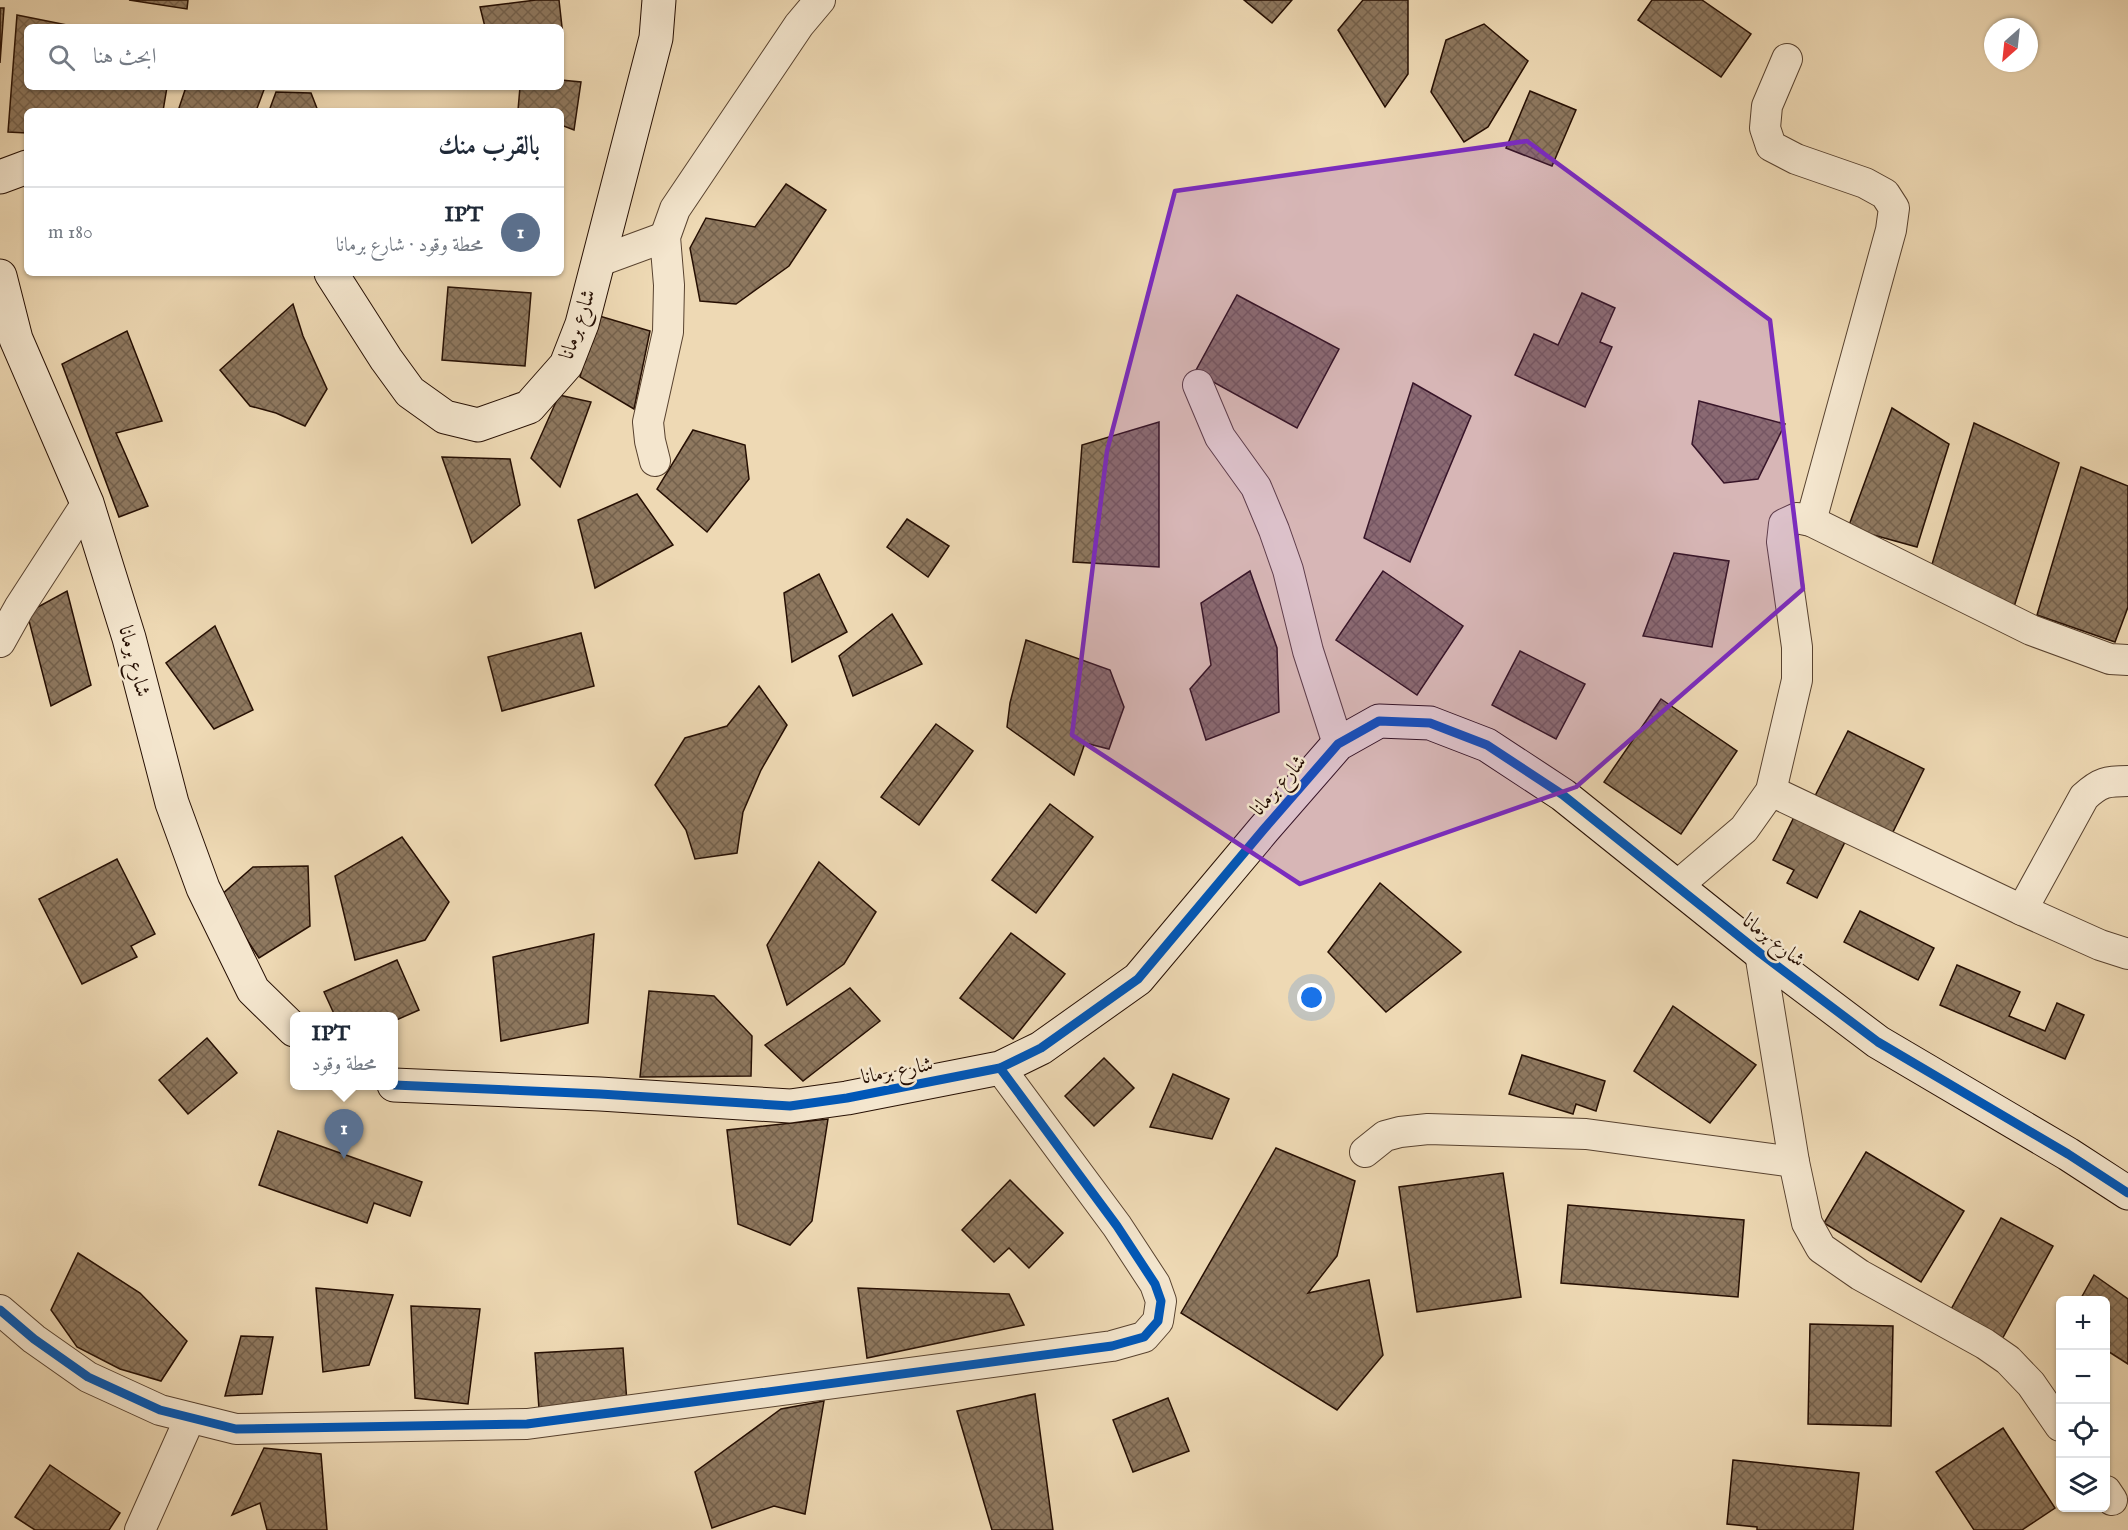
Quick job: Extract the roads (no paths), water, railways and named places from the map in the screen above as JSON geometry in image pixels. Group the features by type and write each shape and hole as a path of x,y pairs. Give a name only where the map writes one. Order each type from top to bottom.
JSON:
{"street":[{"name":"شارع برمانا","path":"333,276 410,393 446,417 478,424 529,407 566,365 582,324 656,38 659,0"},
{"path":"655,461 648,422 668,332 669,285 665,237 675,209 799,26 820,0"},
{"path":"1787,58 1767,106 1765,128 1772,146 1796,159 1865,183 1885,194 1894,208 1892,230 1811,521"},
{"path":"0,177 24,168"},
{"path":"597,262 665,237"},
{"name":"شارع برمانا","path":"0,276 16,339 87,503 129,638 172,803 202,888 253,990 290,1026"},
{"path":"1198,385 1221,437 1256,487 1274,530 1288,570 1308,651 1338,744"},
{"path":"0,642 19,608 87,503"},
{"path":"1677,886 1744,829 1772,791 1797,680 1797,647 1782,542 1784,524 1797,518 1811,521 2031,630 2110,659 2128,660"},
{"name":"شارع برمانا","path":"398,1085 790,1106 847,1098 1000,1068 1041,1047 1138,979 1338,744 1379,721 1430,723 1487,745 1563,795 1760,953 1878,1042 2068,1154 2128,1193"},
{"path":"2022,910 2084,797 2094,787 2105,782 2128,781"},
{"path":"1772,791 2022,910 2100,945 2128,954"},
{"path":"1760,953 1794,1162 1807,1223 1821,1248 1860,1275 1985,1344 2008,1360 2031,1384 2056,1419"},
{"path":"0,1310 34,1339 88,1377 160,1410 236,1429 527,1424 1112,1346 1144,1337 1158,1322 1161,1301 1155,1284 1117,1226 1000,1068"},
{"path":"1365,1152 1385,1136 1400,1132 1428,1130 1586,1134 1794,1162"},
{"path":"140,1530 190,1418"}],"place":[{"name":"IPT","path":"344,1159"}]}
